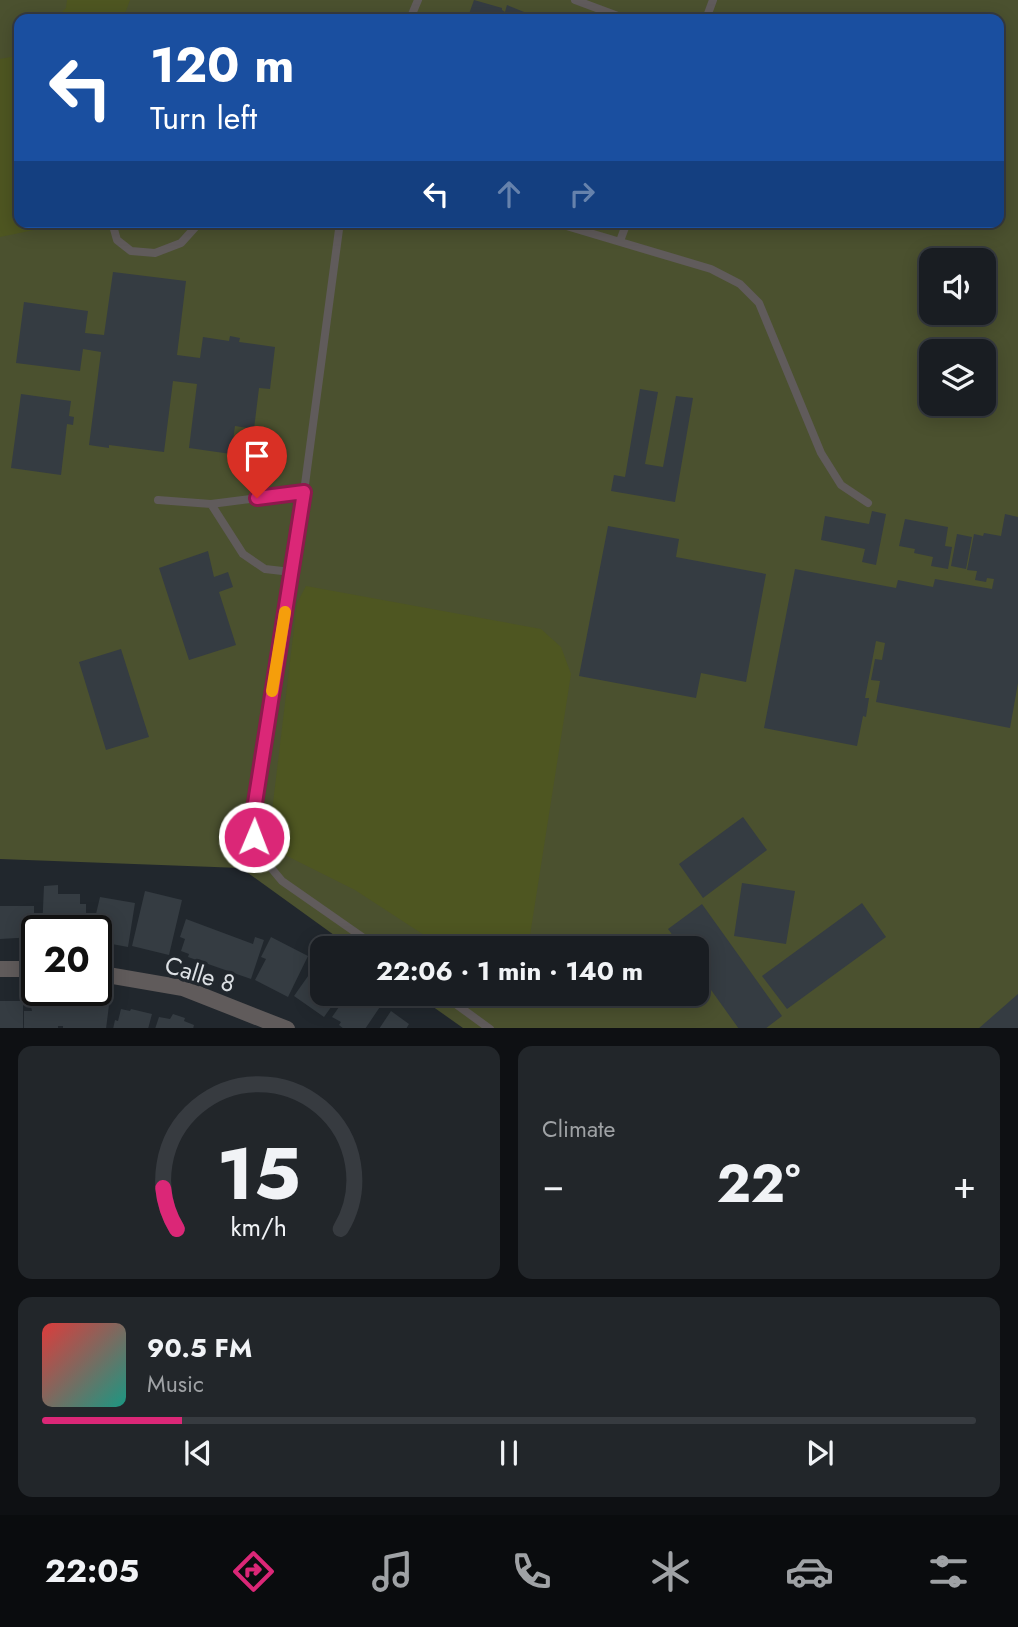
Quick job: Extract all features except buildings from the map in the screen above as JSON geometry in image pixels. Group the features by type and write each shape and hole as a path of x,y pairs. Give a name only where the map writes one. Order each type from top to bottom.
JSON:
{"street":[{"path":"0,969 21,969"},
{"name":"Calle 8","path":"112,975 183,988 287,1028"}],"lane":[{"path":"575,0 613,14"},
{"path":"114,228 117,240 131,251 155,253 181,243 195,228"},
{"path":"339,228 304,492 252,822 257,852 282,881 361,936"},
{"path":"574,228 711,269 740,284 759,303 821,453 841,485 868,503"},
{"path":"620,241 625,228"},
{"path":"158,500 211,504 304,492"},
{"path":"211,504 243,554 265,569 291,572"},
{"path":"459,1006 491,1028"}],"green space":[{"path":"0,0 1018,0 1018,1028 463,1028 432,1006 709,1006 709,936 335,936 241,868 0,859"},
{"path":"67,0 130,0 125,14 60,14 66,8"},
{"path":"14,56 14,228 37,228 0,237 0,59"},
{"path":"306,586 541,629 561,647 571,674 530,936 426,936 355,890 287,856 270,828 297,603"}],"slow traffic":[{"path":"272,691 285,612"}],"route":[{"path":"254,837 252,822 304,492 257,498"}]}
